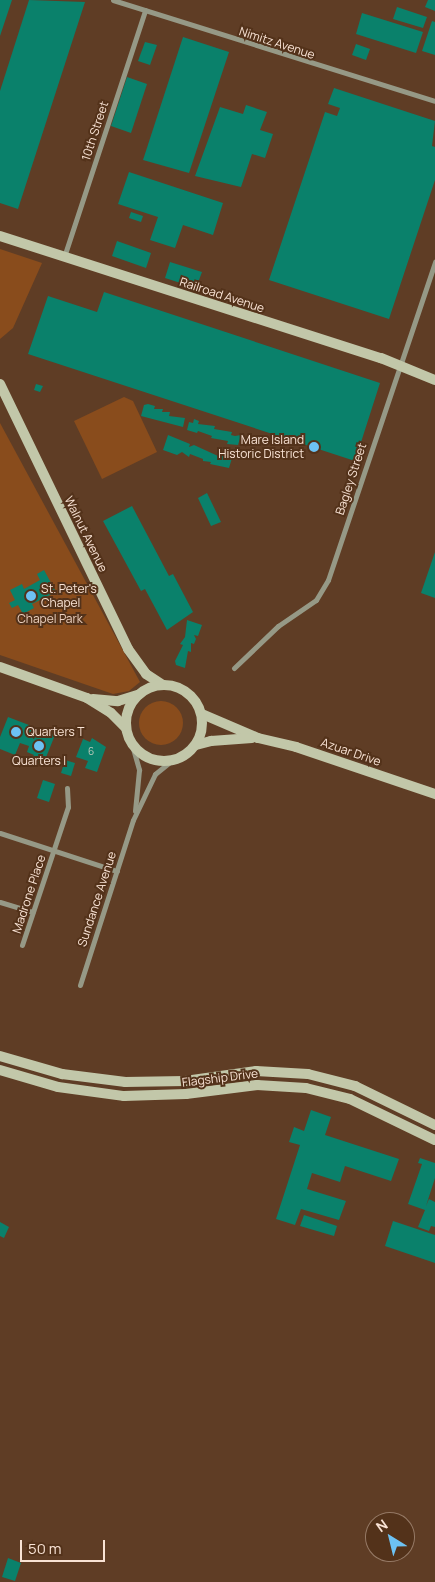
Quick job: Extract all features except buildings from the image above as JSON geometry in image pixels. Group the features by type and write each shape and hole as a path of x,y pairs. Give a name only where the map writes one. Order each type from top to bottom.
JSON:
{"street":[{"name":"Nimitz Avenue","path":"113,0 435,101"},
{"name":"10th Street","path":"64,257 145,10"},
{"name":"Railroad Avenue","path":"0,236 399,365 435,380"},
{"name":"Bagley Street","path":"234,668 278,626 316,600 328,580 435,262"},
{"name":"Walnut Avenue","path":"0,384 128,649 146,674 163,685"},
{"path":"0,667 87,698 111,713 126,728 132,745 152,760 170,761 185,755 196,745 202,725 202,714 188,693 163,685 138,695 118,700 87,698"},
{"path":"126,728 128,710 138,695"},
{"name":"Azuar Drive","path":"202,714 258,738 296,747 435,794"},
{"name":"Azuar Drive","path":"196,745 217,740 258,738"},
{"name":"Sundance Avenue","path":"132,745 139,770 133,820"},
{"name":"Sundance Avenue","path":"80,985 133,820 155,774 170,761"},
{"name":"Madrone Place","path":"22,945 68,807 67,788"},
{"path":"0,833 117,871"},
{"path":"0,902 33,912"},
{"name":"Flagship Drive","path":"0,1056 62,1074 125,1082 185,1081 256,1071 308,1074 355,1086 435,1125"},
{"name":"Flagship Drive","path":"0,1070 58,1087 124,1096 186,1094 256,1085 306,1088 357,1102 435,1140"}],"green space":[{"path":"0,249 42,263 13,328 0,339"},
{"path":"124,397 133,401 157,452 102,479 74,421"},
{"name":"Chapel Park","path":"0,423 140,682 129,691 113,694 0,655"},
{"path":"165,701 177,707 182,714 182,732 177,739 170,744 157,745 149,742 142,735 139,719 142,711 149,704"}],"place":[{"name":"Mare Island Historic District","path":"314,447"},
{"name":"St. Peter's Chapel","path":"31,596"},
{"name":"Quarters T","path":"16,732"},
{"name":"Quarters I","path":"39,746"}]}
